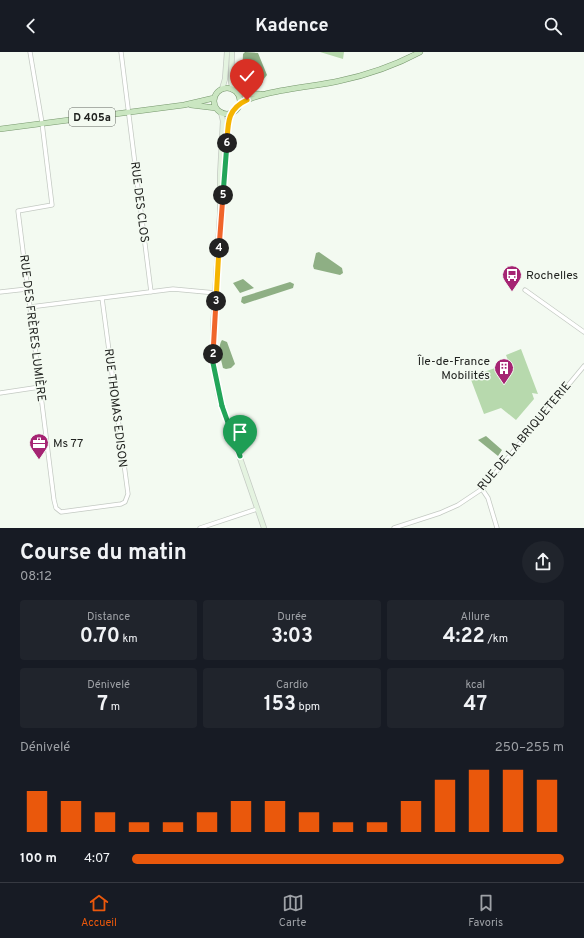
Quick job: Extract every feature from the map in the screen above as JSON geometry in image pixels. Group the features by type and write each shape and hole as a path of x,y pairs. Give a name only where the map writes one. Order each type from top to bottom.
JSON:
{"main road":[{"path":"268,94 222,89 217,92 214,98 216,108 221,112 231,113 247,100 268,94 354,78 388,67 420,52"},
{"path":"235,91 239,99 238,106"},
{"name":"D 405a","path":"0,129 184,105 214,98"},
{"name":"D 405a","path":"184,105 216,108"}],"street":[{"path":"30,52 42,123"},
{"name":"RUE DES CLOS","path":"121,52 151,292"},
{"path":"222,89 225,79 227,52"},
{"path":"232,52 231,82 235,91"},
{"path":"221,112 223,120 220,176 220,215 213,363 219,397 264,528"},
{"path":"220,215 225,177 228,120 231,113"},
{"name":"RUE DES FRÈRES LUMIÈRE","path":"42,123 52,205 18,211 56,508 61,512 109,506"},
{"path":"0,292 27,289"},
{"path":"30,307 173,289 216,292"},
{"path":"525,290 584,332"},
{"name":"RUE THOMAS EDISON","path":"102,298 128,494 125,502 109,506"},
{"name":"RUE DE LA BRIQUETERIE","path":"394,528 440,513 458,505 482,489 584,366"},
{"path":"0,393 40,387"},
{"path":"482,489 488,498 496,528"},
{"path":"200,528 258,509"}],"shaded area":[{"path":"245,52 258,53 267,75 263,80 242,79 243,54"},
{"path":"319,252 342,268 343,273 340,275 314,269 313,266 316,253"},
{"path":"243,279 254,288 240,293 233,283"},
{"path":"290,282 294,284 293,288 244,304 241,302 242,297"},
{"path":"222,340 227,342 235,364 231,368 223,368 220,357 220,346"},
{"path":"486,436 502,450 498,456 478,440"}],"building":[{"path":"320,52 344,52 343,59"},
{"name":"Île-de-France Mobilités","path":"521,349 538,394 532,393 534,399 516,420 501,408 484,414 470,377 509,363 506,355"}],"place":[{"name":"Rochelles","path":"512,292"},
{"name":"Île-de-France Mobilités","path":"504,385"},
{"name":"Ms 77","path":"39,460"}],"route":[{"path":"240,456 219,397 213,363 213,330 220,215 227,152 228,120 231,113 247,100"}]}
